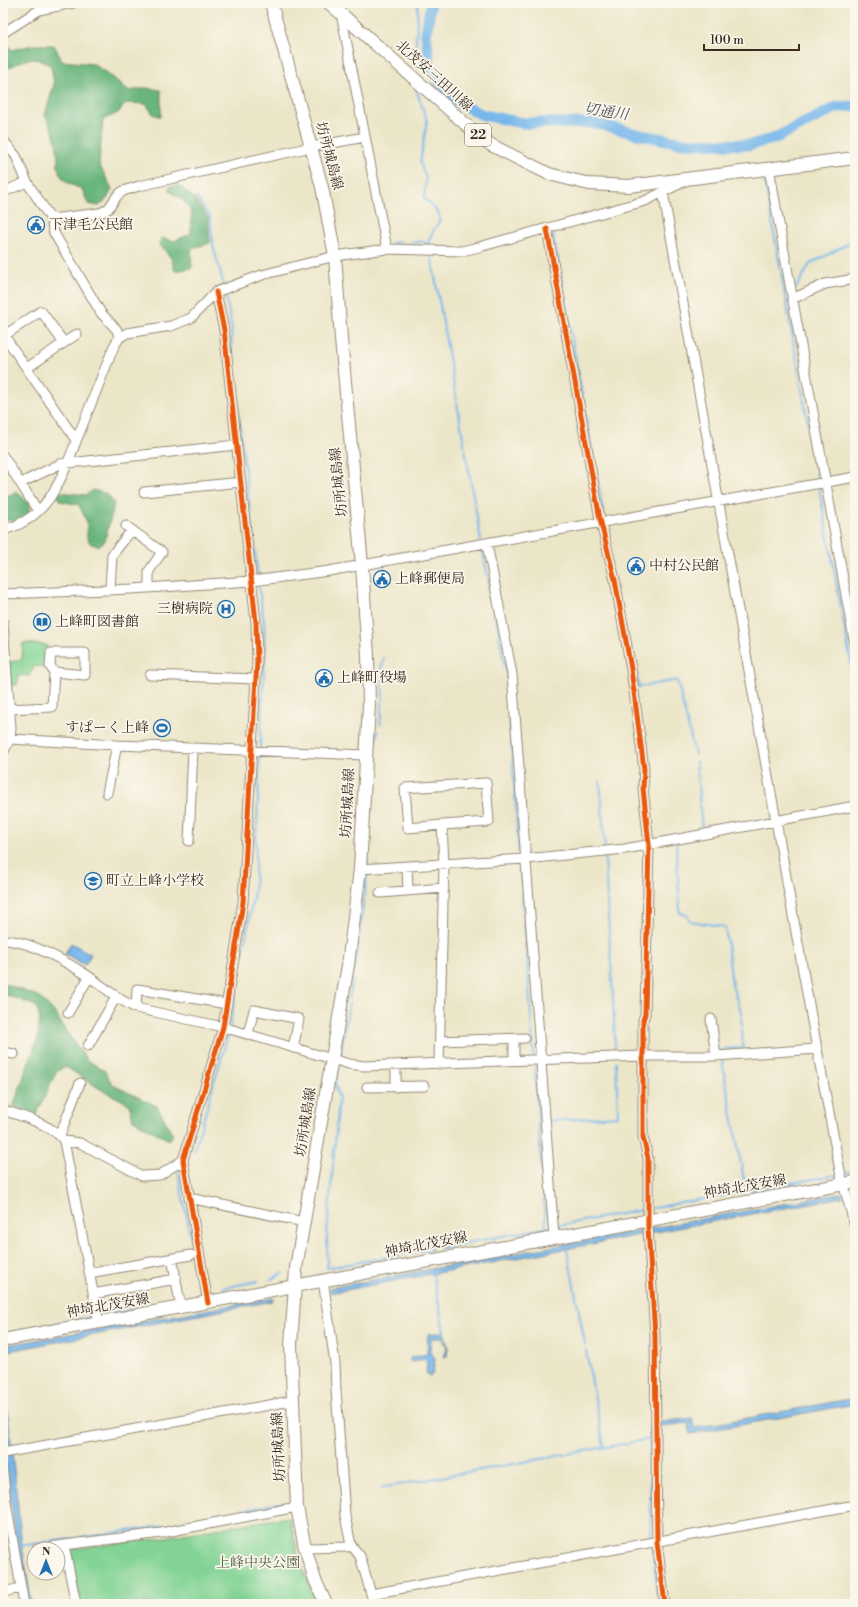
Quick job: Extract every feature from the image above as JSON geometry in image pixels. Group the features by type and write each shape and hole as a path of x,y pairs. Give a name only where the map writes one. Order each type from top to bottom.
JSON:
{"main road":[{"name":"坊所城島線","path":"271,3 322,187 335,256 341,339 362,565 368,663 369,705 360,869 348,965 304,1222 295,1286 291,1345 297,1507 304,1548 315,1580 326,1604"},
{"name":"北茂安三田川線","path":"329,3 340,8 470,128 491,145 549,174 589,184 665,187"},
{"name":"22","path":"665,187 690,178 855,158"},
{"name":"神埼北茂安線","path":"3,1340 181,1308 554,1237 648,1228 848,1189"}],"street":[{"path":"3,33 40,6 73,3"},
{"path":"340,8 387,249"},
{"path":"50,219 100,213 108,209 117,196 123,191 139,186 311,147 365,137"},
{"path":"3,140 16,156 27,182 50,219 54,233 101,313 117,330 119,338 76,440 69,464 60,482 38,511 28,520 14,527 3,530"},
{"path":"769,168 855,645"},
{"path":"3,192 27,182"},
{"path":"119,338 128,333 171,326 191,318 216,292 262,275 335,256 387,249 462,250 547,229 645,201 665,187 718,502 817,1049 855,1226"},
{"path":"547,229 631,669 644,769 643,788 649,845 648,928 643,1056 643,1137 648,1158 648,1228 655,1335 657,1542 665,1604"},
{"path":"792,299 825,284 855,279"},
{"path":"208,1302 183,1160 223,1026 227,1004 243,902 257,751 256,622 224,330 216,292"},
{"path":"64,343 41,311 4,337 76,440"},
{"path":"27,368 77,334"},
{"path":"21,483 60,464 236,445"},
{"path":"3,456 38,511"},
{"path":"3,594 264,580 483,545 855,477"},
{"path":"144,492 241,482"},
{"path":"110,589 112,555 128,528 162,552 149,571 149,587"},
{"path":"483,545 512,674 525,859 536,1059 554,1237"},
{"path":"3,623 8,709 11,728 10,739 3,753"},
{"path":"8,709 52,707 54,672"},
{"path":"150,676 256,679"},
{"path":"10,739 117,746 366,755"},
{"path":"107,793 117,746"},
{"path":"189,841 193,749"},
{"path":"486,783 489,822 442,825 408,828 405,788 486,783"},
{"path":"360,869 407,867 515,858 525,859 625,849 855,806"},
{"path":"439,1064 444,888 442,825"},
{"path":"407,867 408,890"},
{"path":"380,893 444,888"},
{"path":"3,940 26,943 89,977 116,997 136,1008 223,1026 293,1048 364,1066 536,1059 643,1056 716,1056 817,1049"},
{"path":"68,1013 89,977"},
{"path":"136,1008 137,989 227,1004"},
{"path":"88,1046 116,997"},
{"path":"248,1034 254,1010 299,1019 293,1048"},
{"path":"712,1019 716,1056"},
{"path":"440,1041 524,1038"},
{"path":"514,1039 514,1060"},
{"path":"3,1052 14,1054"},
{"path":"396,1065 396,1087"},
{"path":"80,1083 62,1138 99,1323"},
{"path":"368,1087 424,1086"},
{"path":"3,1110 38,1123 62,1138 80,1143 142,1176 160,1175 183,1160"},
{"path":"189,1198 304,1222"},
{"path":"89,1274 191,1255"},
{"path":"172,1258 181,1308"},
{"path":"93,1294 176,1279"},
{"path":"323,1280 335,1363 345,1516 351,1545 360,1556 374,1604"},
{"path":"3,1453 292,1401"},
{"path":"3,1474 6,1502 24,1604"},
{"path":"372,1594 855,1505"},
{"path":"66,1545 161,1533 297,1507"},
{"path":"304,1548 347,1548 351,1545"},
{"path":"66,1555 76,1604"},
{"path":"3,1592 21,1588"}],"green space":[{"path":"3,40 12,50 33,45 54,45 62,61 94,64 130,91 145,88 161,90 161,117 153,114 146,104 126,103 118,113 103,120 99,164 112,189 107,199 99,206 88,204 82,189 71,185 60,175 55,138 45,115 54,84 51,66 31,59 3,70"},
{"path":"178,185 194,198 208,218 210,243 191,249 192,268 175,271 171,258 159,244 161,238 174,241 190,234 192,219 189,208 181,199 169,191 169,187"},
{"path":"93,490 107,494 114,504 105,541 98,546 91,544 87,538 87,522 79,505 60,501 57,496 60,492 86,495"},
{"path":"17,492 30,505 29,513 15,521 3,520 3,497"},
{"path":"23,643 47,645 45,667 34,666 29,676 19,675 17,685 10,685 9,662 22,660"},
{"path":"3,983 40,997 56,1014 65,1030 88,1061 104,1070 113,1085 157,1106 173,1135 169,1140 133,1120 129,1104 100,1089 66,1067 56,1072 36,1116 13,1107 37,1039 40,1019 36,1006 3,994"},
{"name":"上峰中央公園","path":"287,1517 290,1519 299,1559 317,1604 81,1604 71,1552 73,1549 154,1539"}],"water":[{"path":"71,943 91,954 85,965 65,954"},
{"path":"842,1193 843,1197 330,1293 330,1288"},
{"path":"273,1298 273,1301 3,1352 3,1346"},
{"path":"444,1332 448,1348 447,1356 444,1357 447,1348 443,1338 433,1338 431,1340 432,1354 435,1359 433,1373 430,1377 426,1374 427,1361 424,1359 413,1362 410,1361 410,1358 427,1354 428,1334"},
{"path":"3,1365 22,1546 26,1569 26,1581 28,1581 32,1604 27,1604 18,1556 6,1460 8,1457 7,1446 5,1445"},
{"path":"855,1398 855,1404 690,1434 688,1423 660,1426 660,1422 692,1418 694,1428"}],"waterway":[{"path":"417,68 415,62 418,3"},
{"name":"切通川","path":"431,3 426,34 430,67 441,88 459,103 483,115 523,123 596,123 636,134 683,143 750,145 773,139 837,107 855,106"},
{"path":"853,3 855,13"},
{"path":"411,242 424,242 428,245 430,236 440,218 438,213 424,198 426,179 420,162 427,121 416,89"},
{"path":"764,177 818,479"},
{"path":"196,197 210,217 213,245 224,286"},
{"path":"553,233 604,516"},
{"path":"796,288 810,264 855,240"},
{"path":"391,243 401,242"},
{"path":"431,254 481,541"},
{"path":"225,292 232,329 231,353"},
{"path":"235,387 258,577"},
{"path":"819,488 855,684"},
{"path":"482,547 507,676 519,856"},
{"path":"258,583 264,622 265,653 260,748"},
{"path":"381,669 384,658"},
{"path":"636,671 639,687 677,680 695,755"},
{"path":"380,725 383,693 381,676"},
{"path":"374,749 378,731"},
{"path":"230,1026 254,892 260,753"},
{"path":"373,756 373,765"},
{"path":"696,761 702,829"},
{"path":"600,781 605,847"},
{"path":"370,802 371,782"},
{"path":"369,825 370,810"},
{"path":"367,865 369,830"},
{"path":"676,843 680,913 687,915 690,921 725,927 732,985 741,1012 743,1048 723,1049 722,1052"},
{"path":"605,855 615,1052"},
{"path":"520,862 534,1057"},
{"path":"354,970 367,874"},
{"path":"349,999 353,978"},
{"path":"340,1056 349,1004"},
{"path":"194,1151 229,1032"},
{"path":"722,1061 746,1191"},
{"path":"534,1062 546,1228"},
{"path":"549,1121 618,1116 616,1062"},
{"path":"339,1066 335,1084 339,1098 327,1232 327,1268 432,1249"},
{"path":"177,1169 201,1287"},
{"path":"846,1173 855,1171"},
{"path":"653,1208 836,1175"},
{"path":"556,1226 642,1210"},
{"path":"439,1248 550,1227"},
{"path":"567,1249 585,1344"},
{"path":"271,1279 283,1273"},
{"path":"433,1274 444,1332"},
{"path":"223,1288 258,1281"},
{"path":"210,1295 217,1293"},
{"path":"184,1300 203,1296"},
{"path":"102,1315 176,1301"},
{"path":"9,1333 93,1317"},
{"path":"586,1350 604,1447"},
{"path":"381,1488 650,1439 650,1425 653,1424"},
{"path":"650,1439 651,1539"},
{"path":"20,1546 171,1525 285,1502"},
{"path":"652,1547 659,1604"},
{"path":"3,1559 10,1558"}],"cycle path":[{"path":"547,229 600,519 615,580 631,669 644,769 643,788 649,845 645,1014 643,1020 643,1137 648,1158 648,1228 655,1335 657,1542 665,1604"},
{"path":"208,1303 183,1160 223,1027 243,902 257,661 256,622 224,330 216,292"}],"place":[{"name":"下津毛公民館","path":"36,225"},
{"name":"中村公民館","path":"636,566"},
{"name":"上峰郵便局","path":"382,579"},
{"name":"三樹病院","path":"226,609"},
{"name":"上峰町図書館","path":"42,622"},
{"name":"上峰町役場","path":"324,678"},
{"name":"すぱーく上峰","path":"162,728"},
{"name":"町立上峰小学校","path":"93,881"}]}
